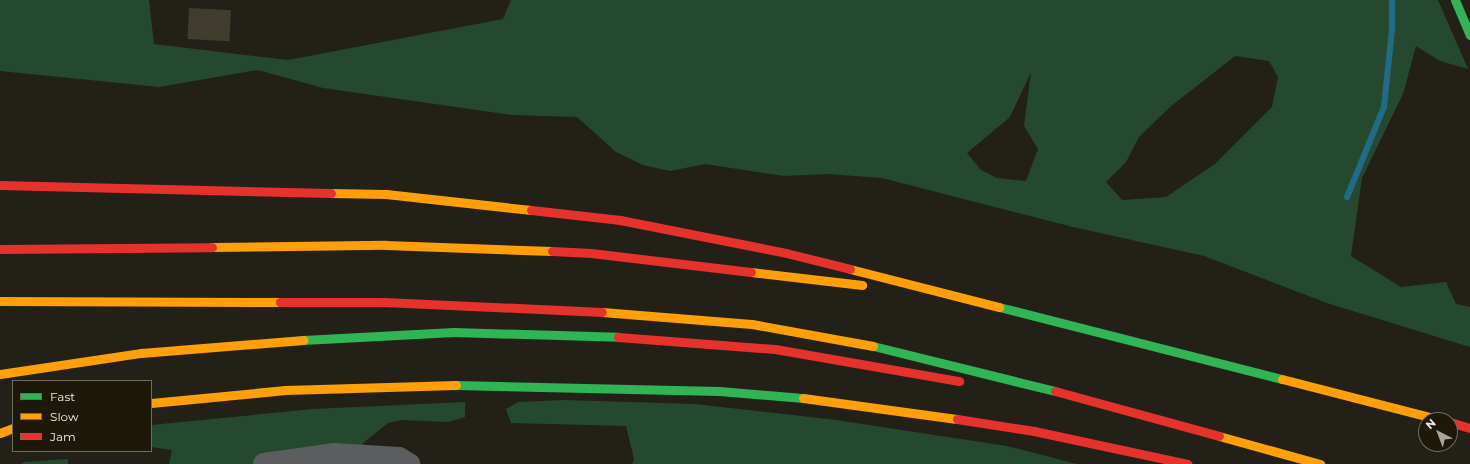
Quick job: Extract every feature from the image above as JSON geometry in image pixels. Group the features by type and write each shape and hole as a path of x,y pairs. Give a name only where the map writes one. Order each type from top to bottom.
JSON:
{"main road":[{"path":"1455,0 1470,35"},
{"path":"0,184 386,194 620,220 786,253 1009,311 1328,389 1418,413"},
{"path":"0,249 386,245 592,253 875,287"},
{"path":"891,290 1009,311"},
{"path":"0,301 384,302 571,310 752,324 898,351 1119,408 1320,464"},
{"path":"0,374 141,353 322,338 454,332 605,336 775,349 971,383"},
{"path":"152,404 285,390 489,384 718,391 839,400 1034,431 1188,464"},
{"path":"994,387 1119,408"},
{"path":"1458,424 1470,428"},
{"path":"0,433 12,428"}],"street":[{"path":"264,464 333,454 402,462"}],"green space":[{"path":"0,0 149,0 154,44 288,60 503,19 511,0 1438,0 1468,69 1440,61 1416,46 1403,94 1362,178 1351,256 1401,287 1446,282 1456,304 1470,307 1470,347 1327,303 1204,256 1073,227 882,178 828,174 784,176 705,164 670,171 643,165 616,152 577,117 512,115 323,88 258,70 159,87 0,71","holes":["1235,56 1269,61 1278,77 1272,107 1215,164 1166,197 1122,200 1106,182 1126,162 1139,137 1170,107","1031,72 1024,126 1038,149 1026,181 997,178 981,170 967,153 1010,117"]},
{"path":"563,400 695,404 836,420 1007,446 1077,464 632,464 634,459 626,426 511,423 506,409 518,402"},
{"path":"465,402 465,417 448,422 401,420 388,423 363,443 367,464 169,464 172,450 152,447 152,425 313,409"},
{"path":"68,459 68,464 21,464 24,462"}],"building":[{"path":"189,8 231,10 229,41 187,39"}],"waterway":[{"path":"1347,197 1384,107 1392,30 1392,0"}],"traffic: fast":[{"path":"1455,0 1470,35"},
{"path":"999,307 1282,379"},
{"path":"303,340 454,332 618,337"},
{"path":"873,346 1055,391"},
{"path":"456,385 719,391 803,398"}],"traffic: slow":[{"path":"331,193 386,194 531,210"},
{"path":"212,247 386,245 552,251"},
{"path":"850,269 999,307"},
{"path":"751,272 862,285"},
{"path":"0,301 280,302"},
{"path":"602,312 752,324 873,346"},
{"path":"0,374 141,353 303,340"},
{"path":"1282,379 1418,414"},
{"path":"152,403 285,390 456,385"},
{"path":"803,398 957,419"},
{"path":"0,433 12,428"},
{"path":"1219,436 1320,464"}],"traffic: jam":[{"path":"0,185 331,193"},
{"path":"531,210 620,220 786,253 850,269"},
{"path":"0,249 212,247"},
{"path":"552,251 591,253 751,272"},
{"path":"280,302 384,302 602,312"},
{"path":"618,337 775,349 959,381"},
{"path":"1055,391 1219,436"},
{"path":"957,419 1034,431 1188,464"},
{"path":"1458,424 1470,428"}]}
